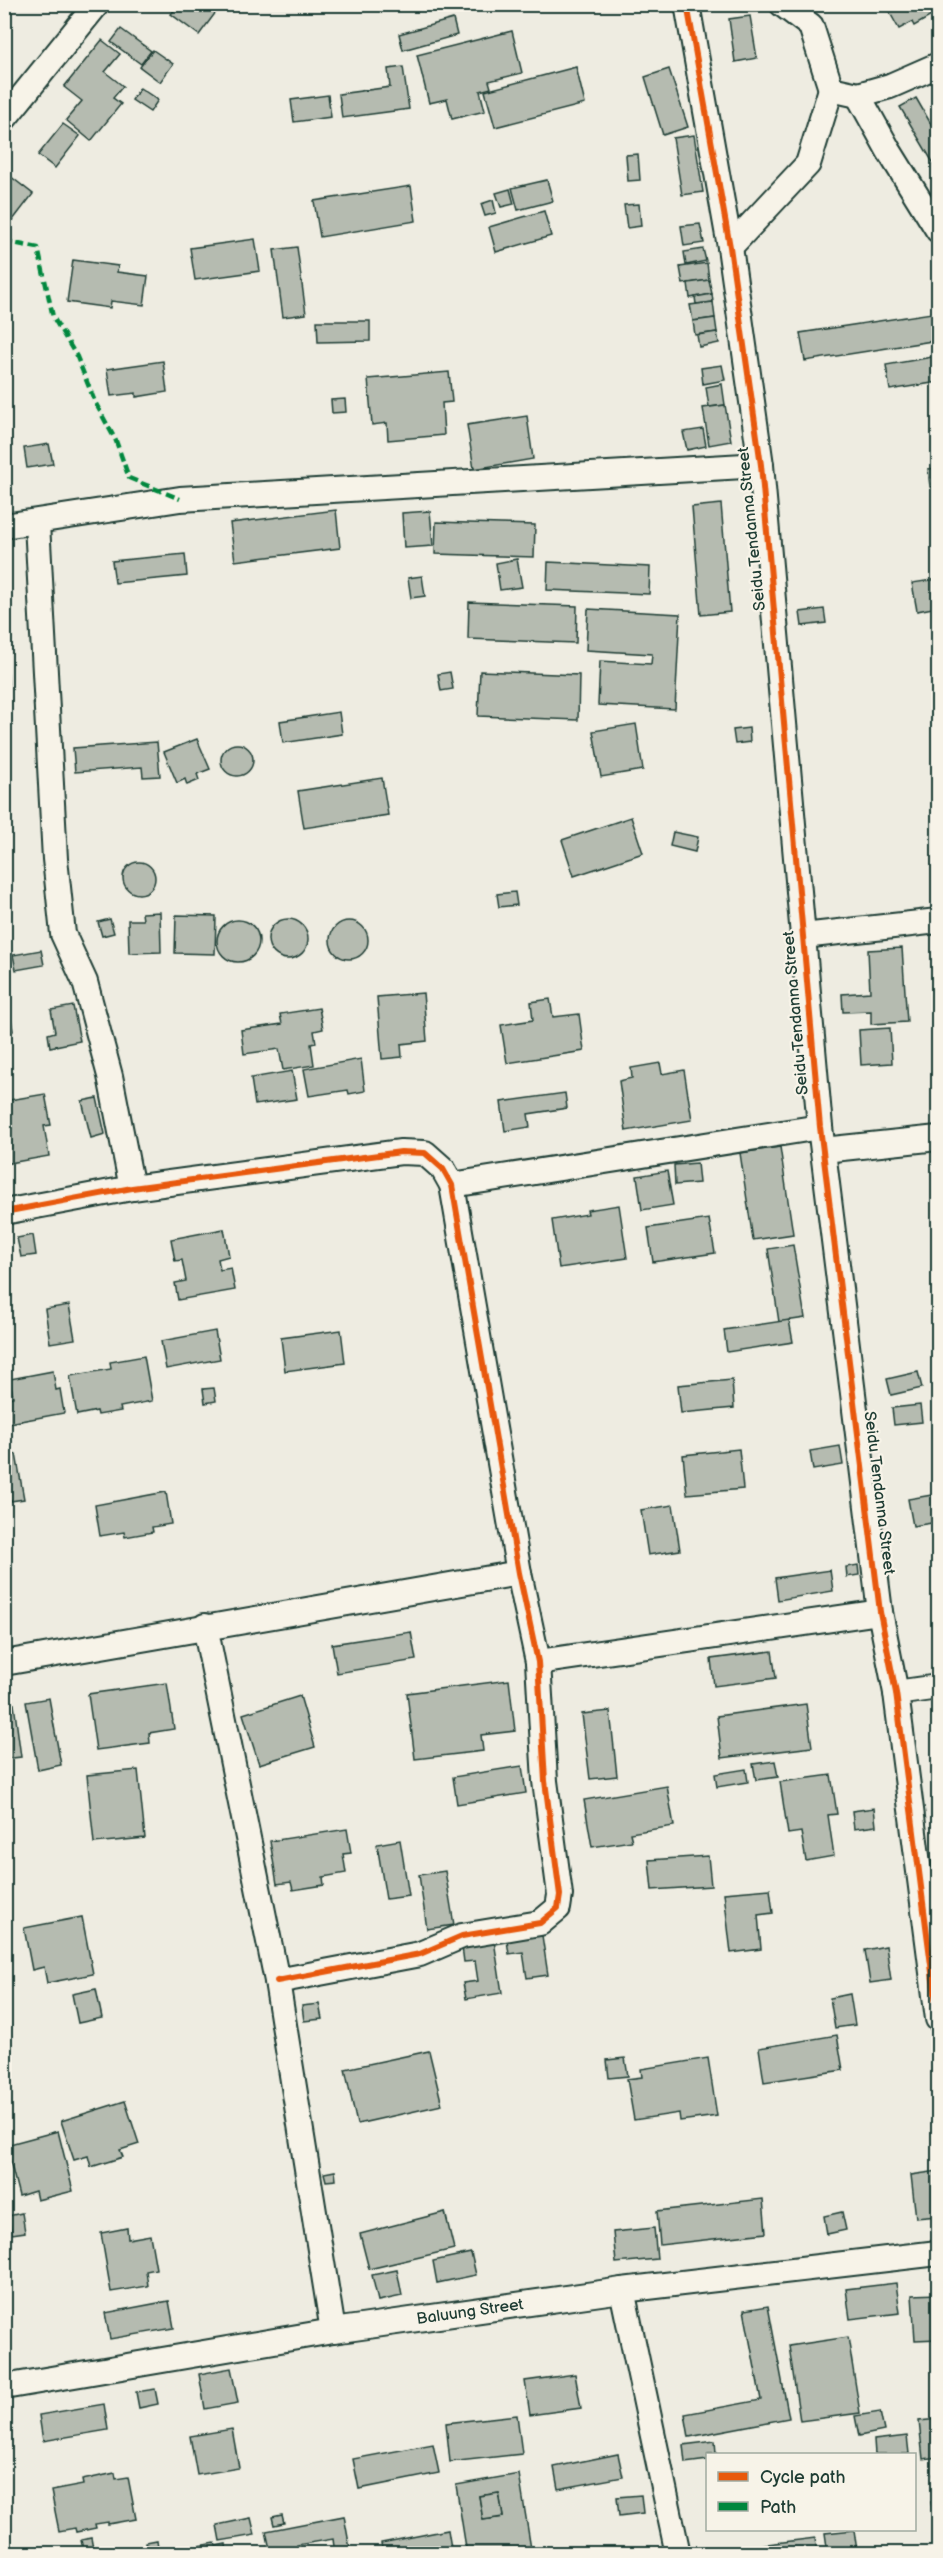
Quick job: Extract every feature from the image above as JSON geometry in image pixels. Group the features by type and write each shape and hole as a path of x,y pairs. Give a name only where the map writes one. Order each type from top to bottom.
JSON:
{"street":[{"path":"4,119 97,4"},
{"path":"730,247 808,164 831,89 811,26 782,4"},
{"name":"Seidu Tendanna Street","path":"689,5 730,247 761,465 821,1139 880,1612 896,1693 939,2019"},
{"path":"831,89 858,95 890,86 939,65"},
{"path":"858,95 889,151 939,230"},
{"path":"4,526 37,523 180,499 761,465"},
{"path":"37,523 55,859 63,934 85,982 110,1076 132,1188"},
{"path":"803,936 939,921"},
{"path":"452,1185 821,1139 939,1138"},
{"path":"4,1212 132,1188 401,1152 425,1153 443,1169 452,1185 519,1573 538,1662 545,1781 560,1895 558,1908 540,1923 462,1936 420,1954 277,1981"},
{"path":"4,1663 519,1573"},
{"path":"538,1662 880,1612"},
{"path":"206,1626 277,1981 333,2331"},
{"path":"896,1693 939,1687"},
{"name":"Baluung Street","path":"4,2387 333,2331 622,2290 939,2253"},
{"path":"622,2290 678,2553"}],"building":[{"path":"179,4 222,4 199,35 171,14"},
{"path":"885,4 927,4 933,15 914,26 912,22 899,29"},
{"path":"750,16 757,58 735,62 729,19"},
{"path":"453,19 457,35 403,50 399,34"},
{"path":"121,29 151,51 141,64 111,42"},
{"path":"512,31 522,73 489,81 491,88 480,91 485,111 452,119 447,99 429,103 417,55"},
{"path":"102,40 120,54 105,72 123,86 113,98 121,104 91,141 66,120 82,101 64,87"},
{"path":"153,50 173,64 160,82 140,67"},
{"path":"403,67 409,109 342,118 339,94 390,87 388,69"},
{"path":"576,67 585,104 495,127 485,91"},
{"path":"669,69 688,127 663,135 645,77"},
{"path":"140,88 158,100 150,112 132,100"},
{"path":"328,95 331,117 294,122 291,100"},
{"path":"916,98 938,136 938,171 900,107"},
{"path":"63,124 80,136 55,168 38,155"},
{"path":"694,135 703,192 682,195 673,138"},
{"path":"638,154 640,180 628,181 626,155"},
{"path":"10,176 33,194 13,220 4,214 4,183"},
{"path":"547,180 553,201 518,210 512,188"},
{"path":"411,186 416,221 320,237 314,201"},
{"path":"510,189 514,204 501,207 496,193"},
{"path":"493,200 496,213 485,216 481,204"},
{"path":"639,204 641,226 627,228 624,205"},
{"path":"544,211 551,236 496,252 489,227"},
{"path":"700,224 704,243 684,246 681,226"},
{"path":"255,239 260,271 195,280 190,248"},
{"path":"297,247 306,314 283,317 274,250"},
{"path":"703,249 706,261 686,265 684,252"},
{"path":"73,260 118,266 117,272 148,276 144,305 111,301 110,308 67,302"},
{"path":"707,263 709,280 683,284 680,267"},
{"path":"709,280 712,294 690,298 688,283"},
{"path":"712,294 713,302 696,304 695,297"},
{"path":"713,302 715,318 693,321 690,305"},
{"path":"938,312 938,340 805,361 800,333"},
{"path":"715,318 717,332 695,335 693,321"},
{"path":"317,321 370,321 370,341 318,342"},
{"path":"717,332 719,343 699,347 697,335"},
{"path":"938,356 938,382 890,390 886,365"},
{"path":"163,361 167,392 136,397 136,393 111,396 107,369"},
{"path":"722,365 725,380 703,384 701,368"},
{"path":"449,372 452,402 442,403 444,435 388,440 387,423 372,425 368,379"},
{"path":"722,384 725,405 709,407 706,387"},
{"path":"345,399 346,412 332,413 331,400"},
{"path":"725,405 731,441 709,445 703,408"},
{"path":"527,416 533,459 474,469 467,425"},
{"path":"703,429 706,446 687,450 683,432"},
{"path":"49,444 53,464 27,468 24,448"},
{"path":"938,468 938,486 930,487 928,469"},
{"path":"721,504 730,612 701,615 692,507"},
{"path":"336,510 340,548 235,561 230,523"},
{"path":"430,511 433,546 404,548 402,513"},
{"path":"436,522 535,525 534,557 435,554"},
{"path":"185,554 187,576 115,583 112,561"},
{"path":"517,559 522,587 500,590 496,563"},
{"path":"548,562 650,567 649,594 547,590"},
{"path":"422,576 425,596 411,598 408,578"},
{"path":"938,579 938,607 917,611 912,583"},
{"path":"469,602 577,606 576,643 468,639"},
{"path":"588,609 680,614 675,709 598,705 600,661 651,664 652,654 586,650"},
{"path":"824,609 826,623 802,626 800,612"},
{"path":"4,639 6,639 8,690 4,690"},
{"path":"480,671 579,675 578,720 478,716"},
{"path":"450,672 453,689 441,691 438,674"},
{"path":"339,712 342,734 283,743 280,721"},
{"path":"636,724 643,770 601,777 593,731"},
{"path":"749,728 750,742 735,744 733,730"},
{"path":"197,739 210,769 197,774 199,780 187,785 185,779 177,783 164,752"},
{"path":"157,742 160,776 143,777 142,767 75,772 73,748"},
{"path":"237,744 248,749 253,760 248,771 237,776 226,771 221,760 226,749"},
{"path":"382,778 388,815 304,828 298,791"},
{"path":"631,817 643,853 574,876 562,840"},
{"path":"673,832 698,837 695,852 670,846"},
{"path":"139,862 150,867 155,878 150,889 139,894 128,889 123,878 128,867"},
{"path":"515,892 517,905 499,907 497,894"},
{"path":"160,912 161,952 129,953 128,920 143,920 142,913"},
{"path":"176,915 216,916 215,954 175,953"},
{"path":"110,919 114,933 102,936 98,922"},
{"path":"288,919 296,920 302,925 307,931 307,947 302,953 296,958 288,959 280,958 274,953 269,947 268,939 269,931 274,925 280,920"},
{"path":"238,920 246,921 253,926 258,933 258,949 253,956 246,961 238,962 230,961 223,956 218,949 217,941 218,933 223,926 230,921"},
{"path":"349,921 362,927 368,940 362,953 349,959 336,953 330,940 336,927"},
{"path":"902,948 907,1022 871,1024 871,1011 843,1012 842,994 870,992 868,950"},
{"path":"41,950 44,965 16,970 13,955"},
{"path":"423,993 427,1041 401,1044 402,1057 382,1059 377,997"},
{"path":"4,999 7,1013 10,1012 13,1031 4,1033"},
{"path":"550,999 553,1017 579,1014 584,1051 507,1063 501,1025 533,1020 531,1002"},
{"path":"73,1006 80,1041 50,1047 48,1034 55,1032 51,1010"},
{"path":"319,1008 323,1029 314,1031 316,1043 311,1044 314,1065 283,1070 279,1049 244,1054 241,1030 282,1024 280,1014"},
{"path":"890,1028 892,1063 861,1065 859,1030"},
{"path":"361,1059 365,1091 349,1094 348,1090 309,1096 304,1069"},
{"path":"660,1063 662,1074 684,1070 692,1120 626,1131 619,1081 632,1078 631,1068"},
{"path":"292,1071 297,1099 255,1105 251,1078"},
{"path":"565,1093 567,1108 528,1114 530,1127 505,1131 501,1102"},
{"path":"45,1094 51,1125 44,1126 49,1156 4,1164 4,1101"},
{"path":"97,1098 105,1134 91,1138 82,1101"},
{"path":"780,1147 793,1234 753,1240 740,1153"},
{"path":"697,1163 699,1183 675,1185 674,1165"},
{"path":"667,1171 673,1205 642,1210 637,1176"},
{"path":"619,1205 627,1258 559,1268 552,1220 588,1214 587,1210"},
{"path":"709,1219 715,1253 653,1262 648,1228"},
{"path":"224,1229 229,1256 218,1259 220,1270 231,1268 235,1290 178,1300 175,1283 186,1281 182,1260 175,1261 171,1239"},
{"path":"33,1235 36,1255 21,1257 17,1238"},
{"path":"793,1245 805,1318 779,1322 768,1249"},
{"path":"69,1305 75,1339 50,1343 45,1309"},
{"path":"789,1320 793,1342 727,1352 724,1330"},
{"path":"341,1330 345,1363 285,1371 281,1338"},
{"path":"215,1331 220,1359 166,1369 161,1341"},
{"path":"144,1356 152,1401 120,1407 121,1411 98,1415 97,1411 77,1415 70,1376 111,1369 110,1362"},
{"path":"53,1371 56,1390 60,1389 64,1413 4,1424 4,1399 13,1397 10,1379"},
{"path":"918,1372 922,1388 891,1395 887,1379"},
{"path":"732,1380 734,1408 681,1413 678,1385"},
{"path":"214,1388 216,1401 205,1403 203,1389"},
{"path":"920,1405 922,1422 894,1425 892,1408"},
{"path":"840,1446 843,1465 813,1470 810,1451"},
{"path":"739,1449 743,1489 687,1494 683,1455"},
{"path":"16,1454 24,1499 4,1502 4,1456"},
{"path":"166,1492 171,1524 152,1527 153,1532 125,1537 124,1532 100,1536 95,1505"},
{"path":"938,1494 938,1522 913,1526 908,1499"},
{"path":"673,1505 680,1550 648,1555 641,1510"},
{"path":"858,1565 859,1575 847,1577 846,1567"},
{"path":"830,1570 833,1591 778,1600 775,1578"},
{"path":"411,1632 416,1660 337,1673 332,1644"},
{"path":"772,1651 776,1678 714,1686 711,1659"},
{"path":"509,1680 515,1731 481,1735 483,1751 415,1759 407,1693"},
{"path":"167,1683 174,1729 149,1733 150,1743 96,1750 88,1694"},
{"path":"300,1696 315,1747 259,1764 243,1714"},
{"path":"49,1698 61,1765 38,1770 26,1702"},
{"path":"14,1704 21,1757 4,1759 4,1706"},
{"path":"806,1704 812,1747 722,1758 717,1716"},
{"path":"610,1711 617,1776 590,1779 582,1714"},
{"path":"775,1761 778,1777 756,1780 753,1764"},
{"path":"522,1766 526,1793 457,1804 453,1777"},
{"path":"746,1769 748,1782 717,1787 715,1774"},
{"path":"138,1770 145,1838 94,1843 87,1775"},
{"path":"831,1775 837,1814 828,1815 834,1856 806,1861 801,1832 788,1834 780,1782"},
{"path":"667,1786 674,1826 630,1833 632,1841 592,1847 584,1800"},
{"path":"874,1808 876,1826 854,1829 852,1811"},
{"path":"347,1829 351,1853 343,1854 346,1873 323,1877 324,1885 293,1890 291,1882 277,1884 270,1841"},
{"path":"400,1840 409,1896 386,1899 377,1844"},
{"path":"708,1856 711,1886 652,1890 649,1860"},
{"path":"445,1871 454,1925 427,1929 419,1875"},
{"path":"770,1889 773,1913 758,1915 761,1949 731,1953 724,1893"},
{"path":"82,1917 93,1974 47,1983 44,1967 32,1970 24,1928"},
{"path":"541,1929 548,1975 527,1978 523,1952 509,1954 506,1934"},
{"path":"493,1934 502,1993 466,1999 463,1983 478,1981 475,1961 464,1962 461,1939"},
{"path":"886,1946 891,1980 870,1983 865,1950"},
{"path":"96,1989 102,2018 78,2023 72,1994"},
{"path":"850,1994 855,2025 835,2028 830,1998"},
{"path":"319,2004 322,2019 304,2021 302,2006"},
{"path":"837,2035 843,2070 764,2082 759,2048"},
{"path":"429,2051 442,2105 357,2124 345,2069"},
{"path":"625,2058 628,2076 609,2078 607,2060"},
{"path":"708,2058 717,2116 680,2121 679,2113 634,2120 627,2079 642,2077 641,2069"},
{"path":"125,2101 139,2144 120,2150 123,2157 91,2167 88,2156 74,2160 61,2121"},
{"path":"58,2131 73,2191 37,2200 35,2191 19,2196 6,2145"},
{"path":"335,2171 336,2180 326,2181 324,2173"},
{"path":"938,2171 938,2216 916,2218 911,2175"},
{"path":"763,2199 766,2233 660,2245 657,2211"},
{"path":"445,2212 454,2249 369,2269 360,2234"},
{"path":"842,2212 846,2230 827,2234 824,2216"},
{"path":"22,2213 25,2232 12,2234 8,2216"},
{"path":"127,2228 128,2239 150,2235 156,2269 146,2271 148,2286 111,2292 101,2233"},
{"path":"654,2228 657,2259 616,2263 613,2232"},
{"path":"471,2253 476,2275 437,2283 433,2261"},
{"path":"397,2270 402,2296 378,2301 372,2275"},
{"path":"896,2283 900,2313 850,2319 846,2289"},
{"path":"938,2294 938,2339 915,2340 912,2295"},
{"path":"169,2301 174,2328 110,2339 105,2313"},
{"path":"768,2306 789,2418 689,2437 685,2414 761,2400 744,2310"},
{"path":"848,2337 860,2413 800,2421 789,2346"},
{"path":"231,2368 238,2403 205,2409 199,2374"},
{"path":"575,2374 581,2408 530,2415 525,2381"},
{"path":"155,2389 158,2404 139,2408 136,2392"},
{"path":"104,2404 108,2430 43,2441 39,2415"},
{"path":"880,2412 884,2431 859,2436 855,2416"},
{"path":"517,2415 522,2454 450,2462 446,2423"},
{"path":"938,2419 938,2457 923,2459 919,2421"},
{"path":"232,2429 239,2468 197,2475 190,2436"},
{"path":"907,2436 909,2453 875,2453 874,2440"},
{"path":"715,2441 716,2453 706,2453 706,2460 685,2463 683,2445"},
{"path":"433,2444 439,2473 359,2489 353,2459"},
{"path":"618,2454 623,2477 558,2489 554,2467"},
{"path":"115,2473 116,2479 128,2477 136,2519 95,2524 96,2528 76,2532 75,2528 59,2531 51,2491 83,2485 82,2480"},
{"path":"938,2473 938,2496 937,2496 934,2474"},
{"path":"519,2474 531,2549 503,2554 467,2554 456,2485","holes":["499,2493 503,2517 483,2520 479,2496"]},
{"path":"499,2493 503,2517 483,2520 479,2496"},
{"path":"641,2495 643,2513 619,2516 617,2497"},
{"path":"938,2501 938,2534 936,2535 931,2502"},
{"path":"282,2515 284,2523 274,2525 272,2517"},
{"path":"344,2516 351,2554 335,2554 333,2539 297,2545 299,2554 271,2554 266,2531"},
{"path":"251,2518 255,2535 220,2541 217,2525"},
{"path":"448,2530 452,2554 383,2554 381,2543"},
{"path":"854,2531 857,2551 828,2554 825,2533"},
{"path":"91,2538 94,2554 84,2554 81,2540"},
{"path":"815,2538 817,2554 761,2554 760,2545"},
{"path":"157,2540 159,2554 148,2554 146,2542"},
{"path":"215,2543 216,2546 226,2544 227,2554 175,2554 178,2550"}],"marked path":[{"path":"4,241 38,248 53,317 77,357 95,402 116,441 129,478 180,499"}],"cycle path":[{"path":"687,4 730,247 761,465 820,1127 880,1612 896,1693 938,2019"},
{"path":"4,1212 132,1188 401,1152 425,1153 443,1169 452,1185 519,1573 538,1662 545,1781 560,1895 558,1908 540,1923 462,1936 420,1954 277,1981"}]}
